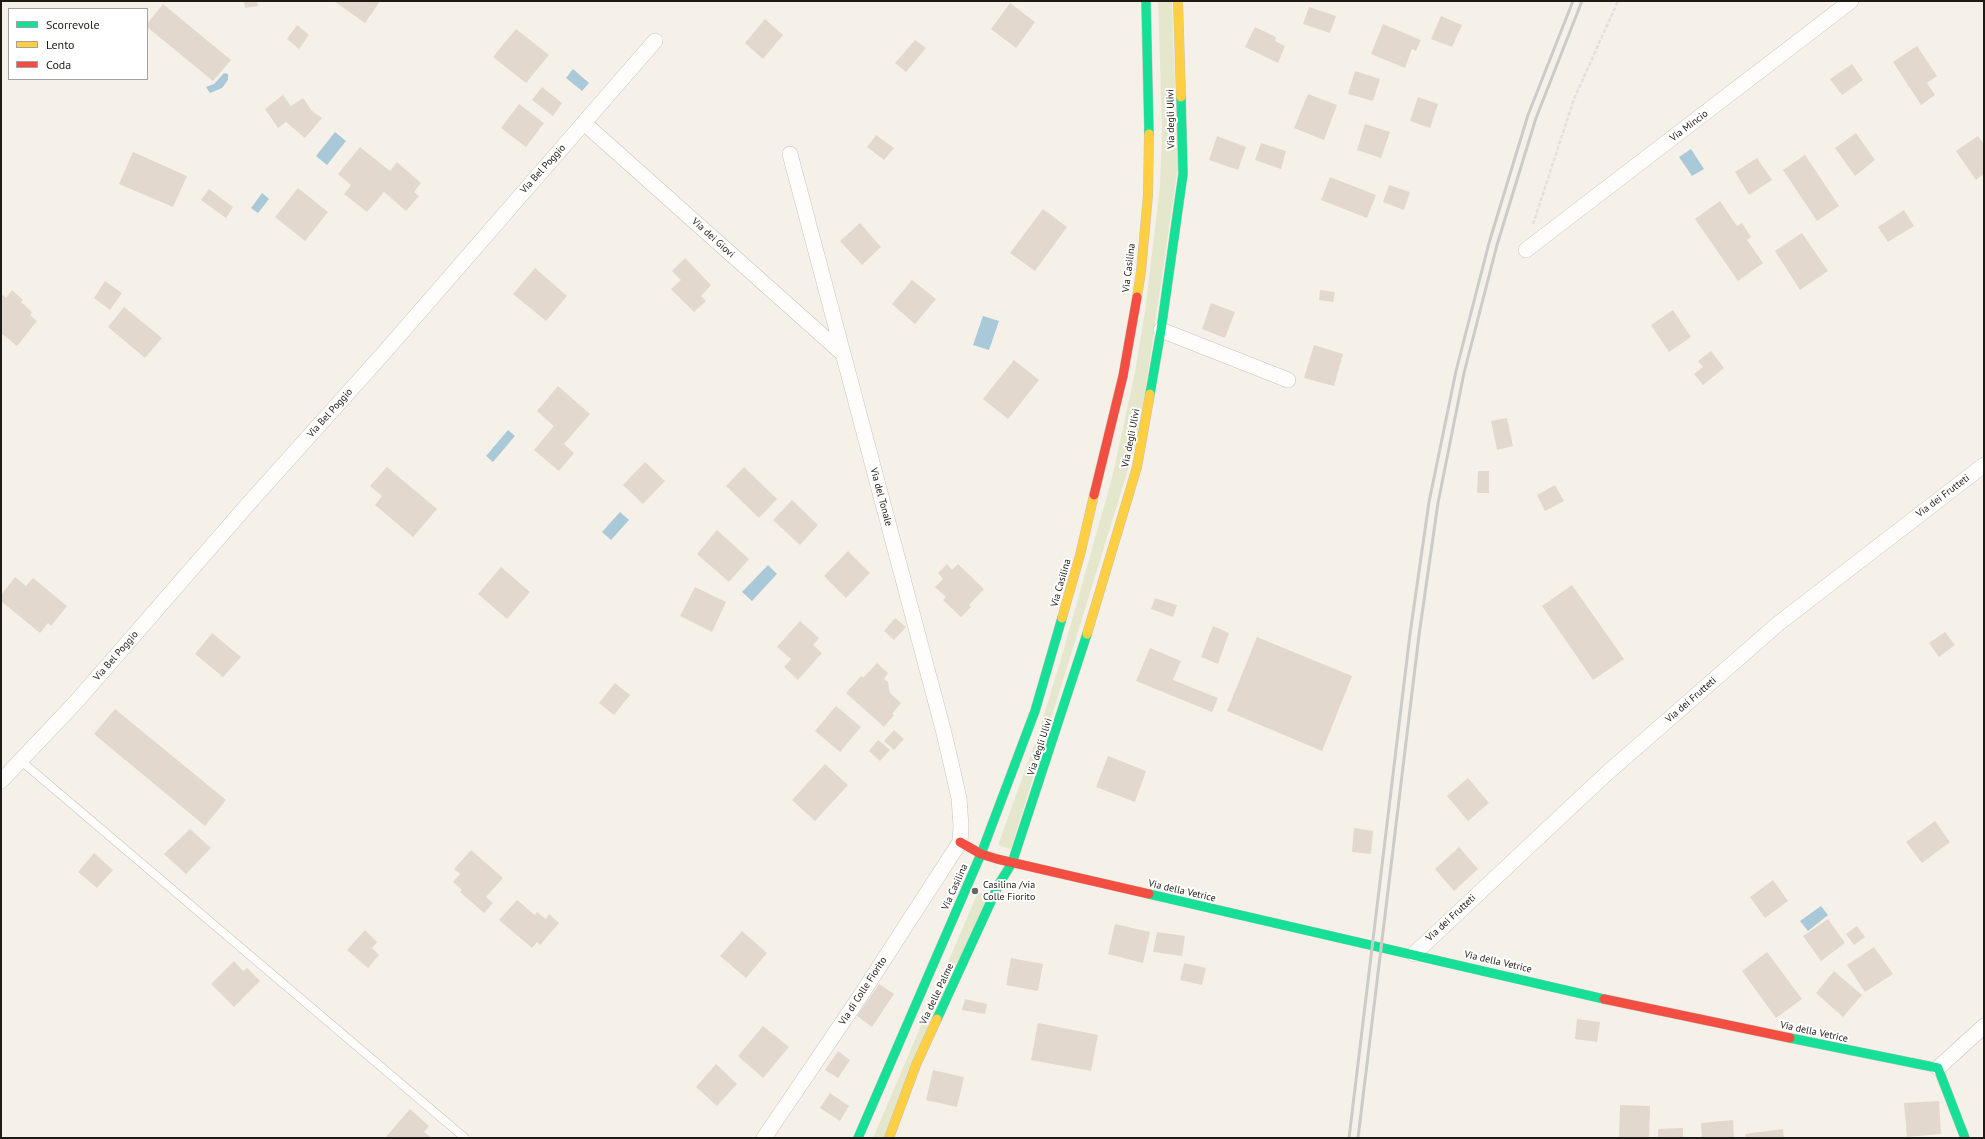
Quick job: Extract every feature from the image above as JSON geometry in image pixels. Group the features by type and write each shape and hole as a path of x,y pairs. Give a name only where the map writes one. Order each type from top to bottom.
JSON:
{"street":[{"name":"Via Casilina","path":"858,1138 981,854 1037,703 1080,556 1123,376 1141,272 1148,195 1149,115 1146,1"},
{"name":"Via degli Ulivi","path":"1012,862 1037,791 1092,618 1137,467 1161,330 1183,174 1178,1"},
{"name":"Via Mincio","path":"1526,250 1851,1"},
{"name":"Via Bel Poggio","path":"1,781 76,702 655,41"},
{"name":"Via dei Giovi","path":"584,122 842,353"},
{"name":"Via del Tonale","path":"790,154 948,752 960,807 960,842"},
{"path":"1161,330 1288,380"},
{"name":"Via dei Frutteti","path":"1414,954 1606,774 1779,623 1984,464"},
{"name":"Via della Vetrice","path":"960,842 981,854 1012,862 1414,954 1624,1004 1938,1068"},
{"name":"Via di Colle Fiorito","path":"764,1138 859,998 960,842"},
{"name":"Via delle Palme","path":"888,1138 916,1066 999,884 1012,862"},
{"path":"1965,1138 1938,1068 1984,1026"}],"lane":[{"path":"20,760 464,1138"}],"path":[{"path":"1526,250 1574,99 1618,1"}],"green space":[{"path":"1158,1 1172,1 1178,167 1139,434 1011,849 998,845 1037,737 1059,666 1112,478 1134,377 1145,312 1160,186 1162,127"},
{"path":"978,892 988,897 885,1138 873,1138"}],"water":[{"path":"573,69 589,83 582,91 566,78"},
{"path":"224,73 228,74 228,80 222,88 210,93 206,87 214,84"},
{"path":"335,132 346,141 327,165 316,156"},
{"path":"1691,149 1704,169 1692,176 1679,157"},
{"path":"262,193 269,199 258,213 251,208"},
{"path":"983,316 999,321 989,350 973,345"},
{"path":"508,430 515,436 493,462 486,456"},
{"path":"620,512 629,520 611,540 602,532"},
{"path":"768,565 777,574 752,601 742,592"},
{"path":"1821,906 1828,915 1808,931 1800,921"}],"building":[{"path":"244,1 257,1 258,6 245,8"},
{"path":"334,1 377,1 379,3 365,23"},
{"path":"1010,3 1035,22 1016,48 991,29"},
{"path":"163,4 231,60 213,81 148,28 148,23"},
{"path":"1309,7 1336,16 1330,33 1303,24"},
{"path":"1441,16 1462,25 1452,47 1431,39"},
{"path":"765,19 783,35 763,59 745,43"},
{"path":"1383,24 1421,40 1416,51 1412,49 1405,68 1371,54"},
{"path":"297,25 309,35 299,49 287,39"},
{"path":"1255,27 1276,37 1275,41 1285,46 1278,63 1245,47"},
{"path":"516,29 549,55 526,83 493,57"},
{"path":"915,40 926,48 906,72 895,63"},
{"path":"1917,46 1937,76 1927,83 1935,95 1921,105 1893,62"},
{"path":"1852,64 1863,80 1842,95 1830,79"},
{"path":"1355,71 1380,79 1373,101 1348,94"},
{"path":"542,87 562,103 553,116 532,100"},
{"path":"1308,94 1337,105 1324,140 1294,128"},
{"path":"283,95 291,106 303,98 312,111 322,118 305,138 286,122 278,128 265,109"},
{"path":"1418,97 1438,104 1430,128 1410,121"},
{"path":"519,104 544,123 526,147 501,128"},
{"path":"1365,124 1390,132 1381,158 1357,150"},
{"path":"1856,133 1875,160 1855,176 1835,148"},
{"path":"876,135 894,148 884,160 867,147"},
{"path":"1217,136 1246,147 1238,170 1209,160"},
{"path":"1978,136 1984,144 1984,174 1976,180 1956,151"},
{"path":"1261,143 1286,151 1281,169 1255,160"},
{"path":"360,147 390,171 397,162 421,183 414,192 419,196 406,211 384,192 367,212 344,194 351,185 338,174"},
{"path":"133,152 187,176 173,207 119,184"},
{"path":"1805,155 1839,206 1817,221 1783,170"},
{"path":"1757,158 1772,180 1749,195 1735,172"},
{"path":"1330,177 1376,195 1367,218 1321,200"},
{"path":"1389,185 1410,192 1404,210 1383,202"},
{"path":"298,188 328,212 305,241 275,217"},
{"path":"209,189 233,207 226,218 201,200"},
{"path":"1720,201 1737,226 1742,223 1751,237 1747,240 1763,263 1738,281 1695,219"},
{"path":"1043,209 1067,227 1035,271 1010,253"},
{"path":"1904,210 1914,226 1888,242 1878,227"},
{"path":"860,223 881,247 862,265 840,241"},
{"path":"1802,233 1828,271 1800,290 1775,251"},
{"path":"685,258 711,285 701,296 706,301 694,312 671,289 681,280 672,271"},
{"path":"535,268 567,296 546,321 513,294"},
{"path":"912,280 936,299 915,324 892,304"},
{"path":"105,281 122,293 110,310 94,298"},
{"path":"12,290 23,300 21,302 32,312 30,315 37,321 17,346 1,333 1,297 3,295 6,298"},
{"path":"1320,290 1335,292 1333,302 1319,300"},
{"path":"1211,303 1235,312 1225,338 1202,329"},
{"path":"124,307 162,338 145,358 108,327"},
{"path":"1673,310 1691,337 1669,352 1651,325"},
{"path":"1314,345 1343,354 1334,386 1304,378"},
{"path":"1711,351 1724,368 1703,385 1694,374 1703,367 1698,361"},
{"path":"1014,360 1039,380 1008,419 983,399"},
{"path":"558,386 590,414 564,444 574,453 559,471 534,450 554,426 537,411"},
{"path":"1507,418 1513,446 1497,450 1491,421"},
{"path":"645,462 665,481 643,504 623,485"},
{"path":"387,467 437,509 413,537 375,505 382,496 370,486"},
{"path":"744,467 777,499 759,518 726,486"},
{"path":"1478,471 1489,471 1489,493 1477,493"},
{"path":"1555,485 1564,501 1545,511 1537,495"},
{"path":"792,500 818,525 800,545 773,520"},
{"path":"717,530 749,559 729,582 697,554"},
{"path":"848,551 870,573 846,598 824,576"},
{"path":"947,564 952,570 958,564 984,589 969,605 971,607 961,617 943,600 946,597 935,587 943,579 938,573"},
{"path":"501,567 530,592 507,619 478,594"},
{"path":"15,577 26,586 33,578 67,606 51,626 48,623 40,633 1,601 1,595"},
{"path":"1572,585 1624,659 1593,680 1542,606"},
{"path":"695,587 726,602 712,632 680,616"},
{"path":"1155,598 1177,605 1173,617 1151,609"},
{"path":"895,618 906,627 894,640 884,631"},
{"path":"800,621 819,638 813,645 822,653 798,680 784,667 791,659 777,647"},
{"path":"1213,626 1229,633 1218,664 1201,657"},
{"path":"1945,632 1955,645 1939,657 1929,643"},
{"path":"212,633 241,657 223,677 195,654"},
{"path":"1257,637 1352,676 1322,751 1227,711"},
{"path":"1150,648 1181,661 1173,680 1218,698 1212,712 1136,681"},
{"path":"877,663 888,673 884,679 888,682 890,693 901,703 892,714 894,715 884,727 846,693 861,676 863,678"},
{"path":"615,683 630,695 614,715 599,703"},
{"path":"836,706 861,727 840,752 815,731"},
{"path":"115,709 226,800 205,826 94,734"},
{"path":"894,730 904,739 894,750 884,741"},
{"path":"878,740 890,750 880,761 869,751"},
{"path":"1108,756 1146,771 1135,802 1096,787"},
{"path":"825,764 848,785 815,821 792,800"},
{"path":"1468,778 1489,803 1468,821 1447,796"},
{"path":"1935,821 1950,842 1922,863 1906,842"},
{"path":"1354,828 1373,831 1371,854 1352,852"},
{"path":"190,829 211,848 186,874 164,854"},
{"path":"1459,847 1478,869 1454,891 1435,869"},
{"path":"471,850 503,878 486,897 493,903 484,913 460,892 462,890 453,882 460,874 454,869"},
{"path":"94,853 113,870 97,888 78,872"},
{"path":"1773,880 1788,901 1765,918 1750,897"},
{"path":"517,900 535,915 537,912 546,919 549,914 559,923 540,945 537,942 532,948 499,920"},
{"path":"1828,919 1845,943 1821,961 1803,936"},
{"path":"1115,924 1150,932 1143,963 1108,954"},
{"path":"1857,926 1865,937 1854,945 1846,934"},
{"path":"365,930 377,942 372,948 379,955 368,968 347,950"},
{"path":"742,931 767,953 746,978 720,956"},
{"path":"1157,932 1185,936 1182,956 1153,952"},
{"path":"1874,947 1893,974 1865,992 1847,965"},
{"path":"1767,952 1802,999 1776,1018 1742,971"},
{"path":"1011,958 1043,964 1038,991 1006,985"},
{"path":"234,961 243,971 247,968 260,981 234,1007 211,984"},
{"path":"1184,963 1206,968 1202,985 1180,980"},
{"path":"1834,971 1862,995 1843,1017 1816,993"},
{"path":"879,984 894,994 872,1027 857,1016"},
{"path":"965,999 987,1004 985,1014 962,1010"},
{"path":"1577,1019 1600,1022 1597,1042 1575,1039"},
{"path":"1038,1023 1098,1035 1091,1071 1031,1060"},
{"path":"763,1026 789,1047 763,1078 738,1056"},
{"path":"838,1051 850,1060 838,1078 825,1070"},
{"path":"716,1064 737,1084 717,1106 696,1087"},
{"path":"933,1070 964,1077 957,1107 926,1100"},
{"path":"830,1093 849,1106 840,1121 820,1108"},
{"path":"1939,1101 1941,1134 1907,1137 1904,1103"},
{"path":"1620,1105 1650,1106 1649,1138 1619,1138"},
{"path":"410,1109 429,1126 424,1132 432,1138 385,1138"},
{"path":"1733,1120 1734,1138 1702,1138 1701,1123"},
{"path":"1683,1128 1683,1138 1658,1138 1658,1129"},
{"path":"1783,1129 1784,1138 1746,1138 1745,1134"}],"railway":[{"path":"1349,1138 1410,634 1429,502 1456,371 1489,243 1528,115 1573,1"},
{"path":"1358,1138 1419,635 1438,503 1464,373 1497,245 1536,118 1582,1"}],"traffic: fast":[{"path":"1146,1 1149,134"},
{"path":"1150,394 1161,330 1183,174 1181,97"},
{"path":"858,1138 981,854 1035,711 1062,618"},
{"path":"937,1019 999,884 1012,863 1087,634"},
{"path":"1149,894 1604,999"},
{"path":"1790,1038 1938,1068 1965,1138"}],"traffic: slow":[{"path":"1178,1 1181,97"},
{"path":"1137,297 1141,272 1148,195 1149,134"},
{"path":"1087,634 1137,467 1150,394"},
{"path":"1062,618 1080,555 1094,495"},
{"path":"889,1138 916,1065 937,1019"}],"traffic: jam":[{"path":"1094,495 1123,376 1137,297"},
{"path":"960,842 981,854 997,859 1149,894"},
{"path":"1604,999 1790,1038"}],"place":[{"name":"Casilina /via Colle Fiorito","path":"975,891"}]}
